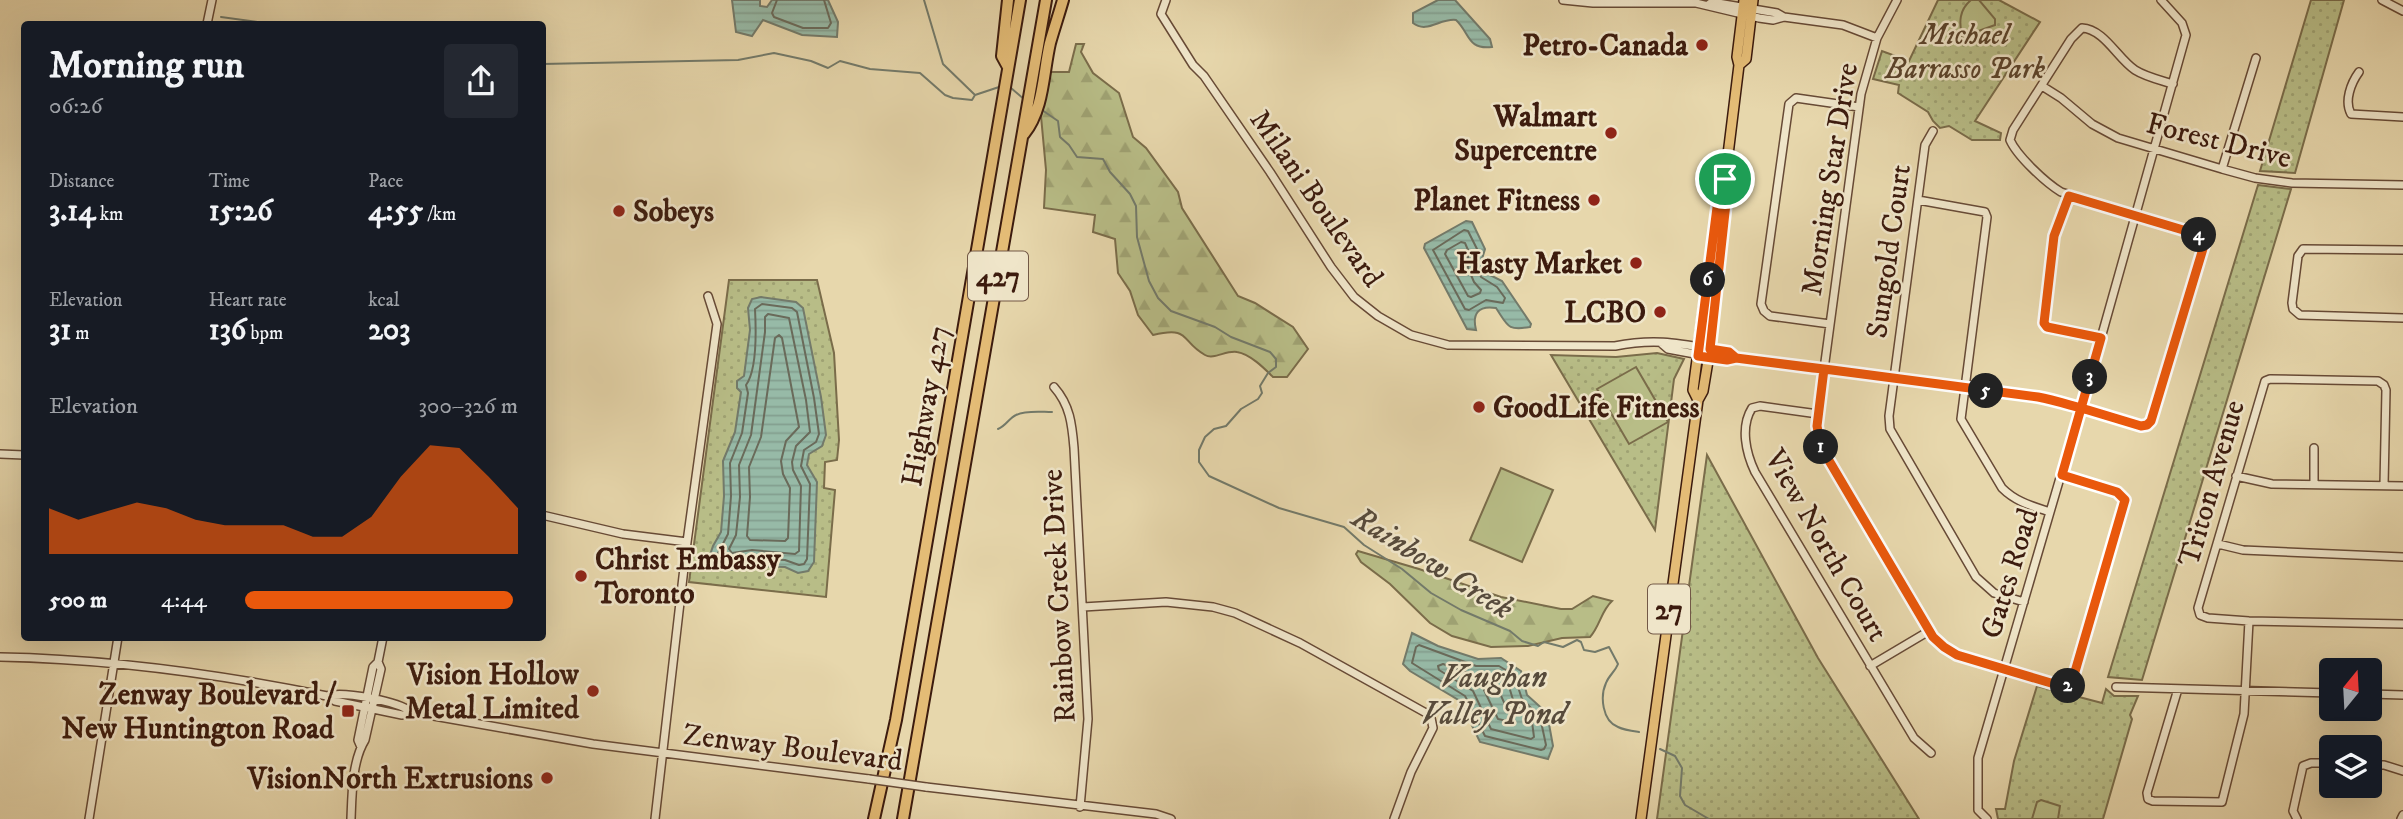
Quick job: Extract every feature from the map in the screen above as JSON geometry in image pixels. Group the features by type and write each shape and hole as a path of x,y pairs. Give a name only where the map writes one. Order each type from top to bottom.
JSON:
{"highway":[{"path":"1008,0 1002,56 1008,66"},
{"name":"Highway 427","path":"874,819 897,720 1020,0"},
{"name":"Highway 427","path":"903,819 1021,136 1030,116 1031,79 1046,0"},
{"path":"1030,116 1042,82 1063,0"}],"main road":[{"name":"27","path":"1641,819 1698,400 1703,390 1709,353 1728,185 1725,179 1739,65 1737,57 1748,8"},
{"name":"27","path":"1698,400 1693,390 1720,184 1725,179"}],"street":[{"path":"208,21 212,0"},
{"name":"Milani Boulevard","path":"1166,0 1161,14 1193,65 1204,76 1331,267 1354,297 1378,316 1410,335 1448,345 1574,347 1670,341 1727,360 1736,358 2050,400 2141,426 2147,425 2151,421 2205,242 2200,235 2134,215"},
{"path":"1563,0 1708,5 1712,2 1748,8 1773,20 1784,17 1843,24 1877,38"},
{"name":"Morning Star Drive","path":"1896,0 1877,38 1859,107 1818,414 1818,439 1929,631 1938,642 1952,653 2068,686 2072,682 2125,500 2117,492 2062,475"},
{"name":"Gates Road","path":"1987,819 1978,810 1978,758 2062,475 2186,32 2182,23 2161,0"},
{"path":"2382,0 2403,10"},
{"path":"2134,215 2069,196 2050,185 2014,148 2010,140 2013,130 2076,32 2082,28 2087,28 2104,39 2138,72 2173,84"},
{"path":"2222,169 2256,58"},
{"path":"2359,72 2353,81 2347,104 2351,114 2403,117"},
{"name":"Forest Drive","path":"2042,86 2102,131 2222,169 2292,183 2403,185"},
{"path":"1830,324 1770,316 1761,303 1789,104 1796,98 1859,107"},
{"name":"Sungold Court","path":"1933,131 1925,145 1889,416 1890,429 1976,577 1994,593 2024,602"},
{"path":"2069,196 2054,236 2044,323 2047,327 2101,338"},
{"path":"1918,200 1981,209 1985,212 1987,217 1964,388 1962,424 2002,488 2020,502 2050,512"},
{"path":"2403,250 2303,249 2298,256 2292,303 2293,309 2300,315 2403,318"},
{"path":"655,819 687,542 717,324 708,296"},
{"name":"Triton Avenue","path":"2384,485 2384,384 2270,379 2265,381 2198,608 2200,615 2208,618 2403,624"},
{"name":"Rainbow Creek Drive","path":"1054,387 1065,398 1071,419 1083,607 1088,719 1080,807"},
{"name":"View North Court","path":"1818,414 1760,406 1752,408 1748,414 1745,440 1747,454 1755,472 1914,738 1931,753"},
{"path":"2314,447 2314,483"},
{"path":"0,454 21,455"},
{"path":"2236,476 2272,484 2403,486"},
{"path":"546,516 623,534 687,542"},
{"path":"2218,544 2243,550 2403,557"},
{"path":"1083,607 1166,602 1213,607 1235,613 1300,643 1426,713 1431,719 1433,729 1410,772 1394,819"},
{"path":"2178,689 2147,793 2148,799 2222,802 2244,714 2249,621"},
{"path":"1871,666 1929,631"},
{"path":"89,819 117,641"},
{"path":"351,819 353,791 361,747 365,740 373,667 377,662 382,641"},
{"name":"Zenway Boulevard","path":"0,657 89,660 250,680 327,696 337,693 402,715 411,712 593,744 1080,807 1156,814 1171,819"},
{"path":"2116,687 2319,693"},
{"path":"2382,694 2403,695"},
{"path":"2297,819 2293,811 2303,766 2319,763"},
{"path":"2382,765 2403,771"}],"green space":[{"name":"Michael Barrasso Park","path":"1938,0 1999,0 2040,22 1975,121 2001,133 2000,140 1972,140 1949,126 1940,128 1928,112 1898,93 1899,85 1873,79 1882,51 1909,61"},
{"path":"1971,0 1979,0 1995,19 1995,25 1962,37 1961,17"},
{"path":"2311,0 2344,0 2295,173 2260,171"},
{"path":"1076,44 1084,44 1081,52 1093,73 1119,93 1133,137 1146,148 1178,192 1182,208 1238,296 1255,303 1293,327 1308,349 1287,377 1273,377 1242,353 1209,356 1197,350 1180,334 1174,332 1153,335 1138,315 1130,291 1118,273 1115,239 1093,232 1095,215 1044,208 1046,170 1041,116 1050,72 1069,72"},
{"path":"2258,185 2291,189 2142,680 2108,677"},
{"path":"729,280 817,280 834,353 839,440 837,460 825,462 824,488 835,490 826,597 689,582"},
{"path":"1657,353 1684,359 1674,379 1655,530 1551,355 1616,357"},
{"path":"1636,367 1668,422 1629,444 1597,389"},
{"path":"1707,455 1818,658 1919,819 1657,819"},
{"path":"1501,468 1553,490 1522,562 1470,540"},
{"path":"1358,551 1501,597 1561,609 1572,609 1593,596 1612,601 1590,637 1562,638 1528,646 1491,647 1452,636 1430,623 1390,584 1361,562 1356,554"},
{"path":"2037,686 2102,703 2106,689 2114,696 2138,696 2130,715 2132,719 2103,819 1998,819 1996,809 2005,809 2014,761"},
{"path":"2041,800 2060,806 2058,819 2032,819 2037,802"}],"water":[{"path":"732,0 760,0 760,6 767,7 772,0 828,0 838,22 837,37 802,35 763,20 752,36 736,32"},
{"path":"1438,0 1455,0 1490,39 1492,47 1473,43 1456,20 1423,27 1413,23 1413,13"},
{"path":"1466,221 1472,222 1485,249 1482,259 1488,274 1502,281 1531,324 1530,327 1509,326 1496,308 1490,307 1481,309 1476,315 1476,330 1467,329 1424,248 1425,244"},
{"path":"761,297 796,302 803,308 821,397 826,435 822,446 809,454 807,465 817,482 814,562 808,571 798,573 785,567 751,566 731,570 711,565 708,561 721,532 723,461 735,432 741,392 737,388 737,381 744,376 750,330 748,308 752,299"},
{"name":"Vaughan Valley Pond","path":"1412,633 1438,646 1478,659 1501,658 1521,671 1527,695 1547,713 1553,746 1548,759 1480,742 1460,701 1403,664"}],"waterway":[{"name":"Rainbow Creek","path":"924,0 943,64 974,94"},
{"path":"221,17 250,21"},
{"path":"546,64 738,60 774,53 811,61 828,68 840,61 870,69 920,73 945,95 953,98 972,100 975,95 1002,86"},
{"name":"Rainbow Creek","path":"1011,88 1025,100"},
{"name":"Rainbow Creek","path":"1042,110 1058,121 1060,137 1077,157 1103,159 1110,172 1130,194 1136,206 1137,237 1149,281 1158,298 1171,311 1270,352 1276,359 1276,367 1268,373 1260,386 1262,393 1258,399 1241,409 1226,426 1214,429 1205,437 1199,450 1199,462 1209,476 1279,508 1344,527 1364,545 1402,569 1431,593 1461,610 1510,631 1522,641 1538,646 1544,642 1563,647 1577,640 1581,642 1584,650 1595,652 1609,647 1618,664 1604,688 1606,714 1618,727 1639,732"},
{"path":"998,429 1020,413 1052,412"},
{"name":"Rainbow Creek","path":"1660,749 1675,756 1682,768 1680,796 1685,805 1709,819"}],"place":[{"name":"Petro-Canada","path":"1702,45"},
{"name":"Walmart Supercentre","path":"1611,133"},
{"name":"Planet Fitness","path":"1594,200"},
{"name":"Sobeys","path":"619,211"},
{"name":"Hasty Market","path":"1636,263"},
{"name":"LCBO","path":"1660,312"},
{"name":"GoodLife Fitness","path":"1479,407"},
{"name":"Christ Embassy Toronto","path":"581,576"},
{"name":"Vision Hollow Metal Limited","path":"593,691"},
{"name":"Zenway Boulevard / New Huntington Road","path":"348,711"},
{"name":"VisionNorth Extrusions","path":"547,778"}],"route":[{"path":"1725,179 1720,184 1698,356 1727,360 1736,358 1813,368 1832,370 2038,397 2061,402 2075,407 2081,408 2088,410 2141,426 2151,421 2205,242 2200,235 2069,196 2055,230 2044,323 2047,327 2101,338 2081,408 2062,475 2117,492 2125,500 2072,682 2068,686 1957,655 1933,637 1821,447 1817,426 1818,414 1824,369 1736,358 1729,352 1710,349 1728,185 1725,179"}]}
